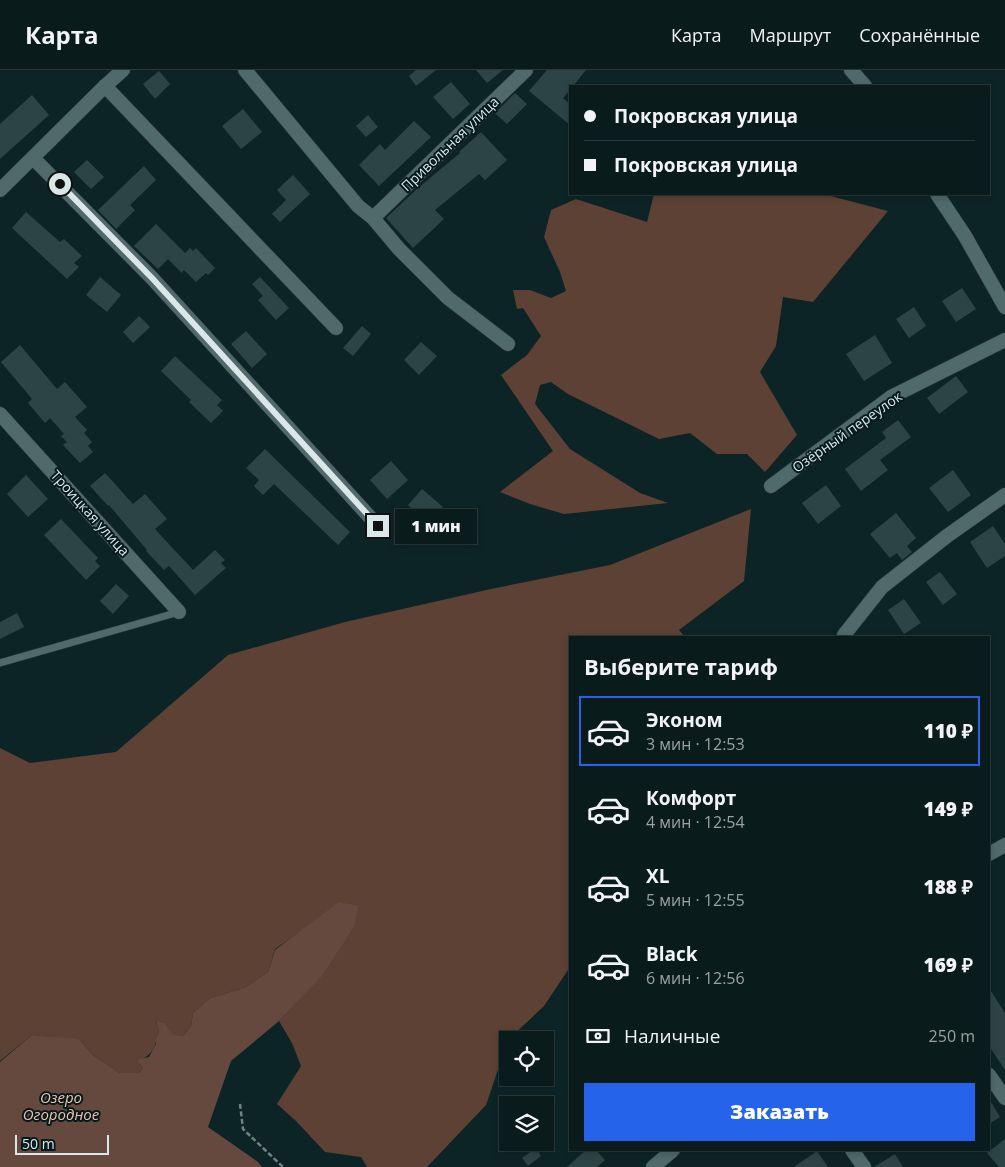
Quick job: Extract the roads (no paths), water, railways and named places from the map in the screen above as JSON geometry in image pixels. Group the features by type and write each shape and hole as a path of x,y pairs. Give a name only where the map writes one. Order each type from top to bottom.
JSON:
{"street":[{"path":"0,190 105,86 124,70"},
{"path":"244,70 358,206 373,218 399,250 448,298 508,344"},
{"name":"Привольная улица","path":"373,218 526,70"},
{"path":"851,70 863,85"},
{"path":"105,86 336,328"},
{"path":"33,158 152,278 378,526"},
{"path":"938,195 965,236 1005,307"},
{"name":"Озёрный переулок","path":"771,486 891,397 1005,340"},
{"name":"Троицкая улица","path":"0,414 179,612"},
{"path":"844,636 882,587 947,536 1005,495"},
{"path":"990,853 1005,845"},
{"path":"990,1076 1005,1098"},
{"path":"653,1167 672,1151"},
{"path":"853,1151 864,1167"}],"lane":[{"path":"0,662 179,612"}],"water":[{"name":"Озеро Огородное","path":"339,902 358,906 354,927 321,977 279,1021 231,1061 208,1127 258,1162 262,1167 0,1167 0,1062 32,1035 79,1039 93,1055 120,1073 140,1073 143,1067 137,1062 139,1059 149,1057 156,1044 156,1038 159,1033 156,1020 165,1023 173,1035 183,1036 191,1026 193,1013 210,998 244,988 268,972 275,950"}]}
